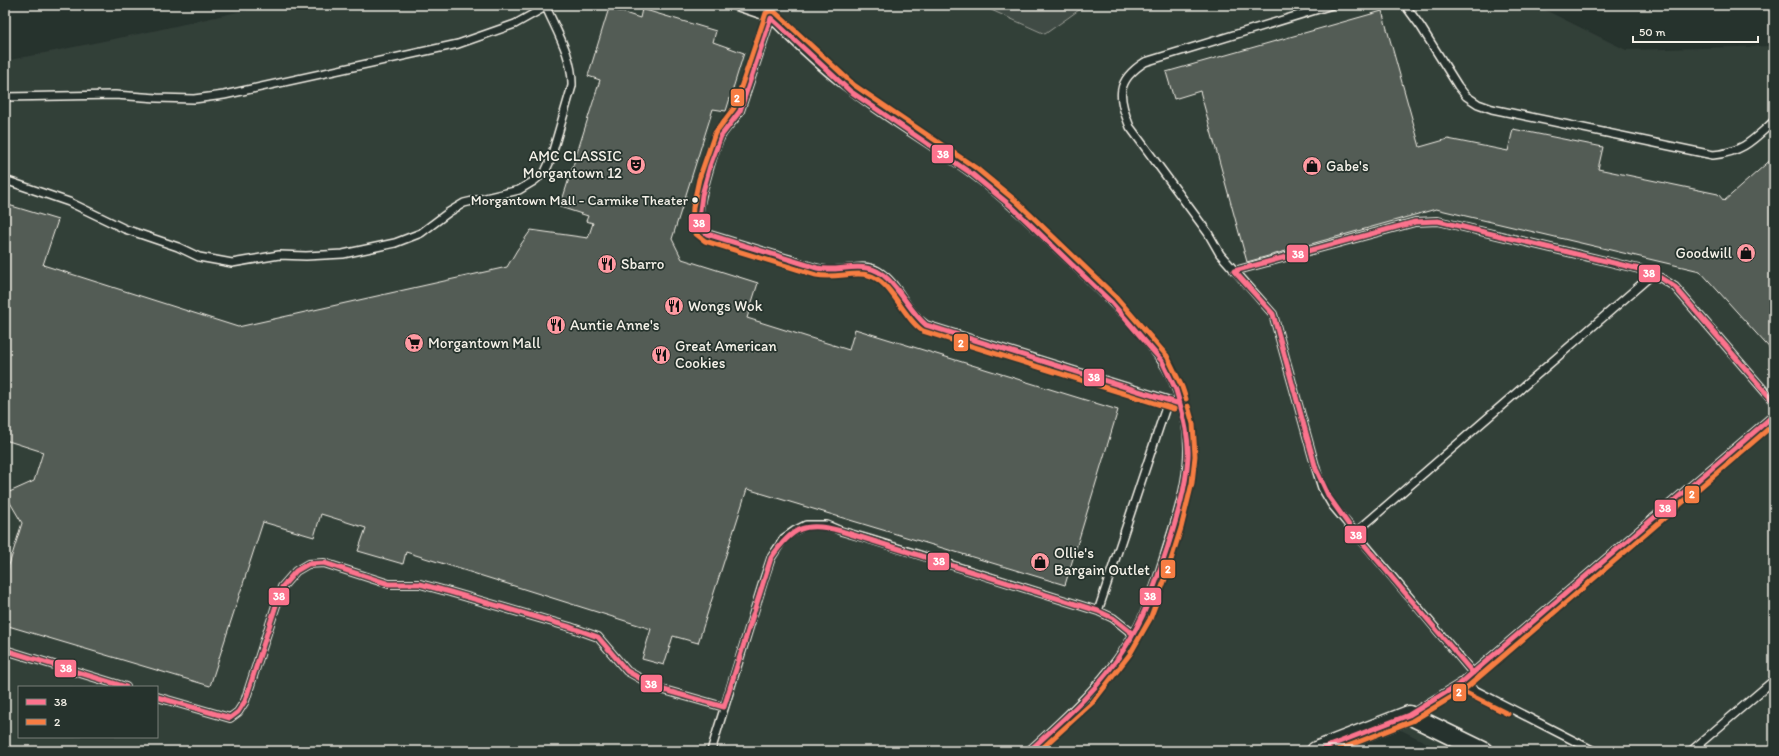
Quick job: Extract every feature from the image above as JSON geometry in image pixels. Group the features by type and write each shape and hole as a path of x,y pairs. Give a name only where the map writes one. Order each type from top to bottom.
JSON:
{"street":[{"path":"1316,751 1409,715 1483,751"}],"lane":[{"path":"732,5 771,18"},
{"path":"758,5 821,66 850,91 972,174 1037,229 1111,302 1144,339 1162,361 1176,390 1186,425 1188,456 1185,482 1174,526 1158,577 1143,616 1124,650 1087,698 1030,751"},
{"path":"1332,5 1145,62 1132,70 1124,81 1121,93 1123,110 1130,126 1208,233 1220,254 1262,300 1272,314 1280,336 1316,469 1322,488 1332,505 1473,673"},
{"path":"1405,5 1422,27 1458,86 1466,96 1492,109 1713,155 1725,154 1738,150 1750,142 1774,121"},
{"path":"5,97 115,95 194,99 224,95 458,44 515,24 548,6 573,74 572,86 550,161 545,172 534,181 519,190 464,203 449,212 421,233 395,242 344,254 306,256 279,255 232,263 199,257 178,247 125,229 69,202 5,180"},
{"path":"771,18 740,111 734,121 721,135 698,211 699,227 702,231 707,234 827,270 854,267 866,267 877,270 888,278 898,289 911,312 926,325 1180,404"},
{"path":"1234,271 1415,222 1438,221 1640,269 1662,278 1675,287 1774,402"},
{"path":"1355,533 1653,274"},
{"path":"1098,611 1168,401"},
{"path":"1409,715 1461,683 1774,415"},
{"path":"711,751 771,558 784,538 806,525 827,525 841,531 1007,581 1098,611 1113,618 1132,634"},
{"path":"158,697 230,718 238,712 245,701 282,587 296,571 308,564 324,563 389,584 420,584 450,592 570,627 598,637 627,671 643,680 664,690 724,707"},
{"path":"5,650 123,686"},
{"path":"1691,751 1774,680"},
{"path":"1461,683 1594,751"}],"shaded area":[{"path":"269,5 980,5 1044,34 1086,5 1535,5 1626,50 1774,46 1774,751 1443,751 1383,721 1327,751 5,751 5,61 153,31"},
{"path":"980,5 1086,5 1045,34"}],"building":[{"name":"Morgantown Mall","path":"609,8 640,18 642,9 716,31 713,42 744,53 726,111 713,109 672,239 682,259 758,283 747,318 849,350 855,329 1118,410 1065,585 747,489 698,643 673,636 664,665 642,659 651,629 406,552 403,564 358,551 366,528 321,514 314,537 263,522 210,686 5,625 5,578 22,523 5,494 34,481 43,452 5,440 5,204 58,220 43,265 238,327 507,267 531,230 588,238 593,223 586,221 588,216 560,207 600,80 588,76"},
{"path":"1382,11 1420,147 1448,139 1508,151 1513,129 1603,147 1598,169 1718,194 1724,201 1774,157 1774,353 1700,271 1436,209 1247,262 1200,91 1174,99 1166,72"}],"transit line":[{"name":"2","path":"1174,409 923,331 909,317 890,291 876,278 868,275 816,275 705,241 696,234 692,225 693,207 699,179 715,133 734,108 766,13 770,11 775,12 854,85 976,168 1016,201 1116,297 1167,356 1186,399"},
{"name":"38","path":"771,18 850,91 972,174 1011,206 1111,302 1162,361 1176,390 1180,404 926,325 912,310 892,283 876,271 861,267 830,269 817,268 707,234 700,228 699,218 702,195 710,166 721,136 740,111 771,18"},
{"name":"38","path":"1473,673 1356,535 1329,497 1316,469 1273,314 1234,271 1415,222 1438,221 1639,269 1661,278 1675,287 1774,402"},
{"name":"38","path":"1029,751 1055,728 1092,691 1114,664 1138,625 1144,612 1168,546 1178,513 1185,480 1188,444 1180,404"},
{"name":"2","path":"1039,751 1093,702 1130,654 1150,619 1165,579 1181,528 1192,483 1195,456 1193,424 1188,406"},
{"name":"38","path":"1316,751 1409,715 1461,683 1774,415"},
{"name":"2","path":"1335,751 1412,721 1465,689 1774,424"},
{"name":"38","path":"158,697 230,718 238,712 245,701 282,587 296,571 308,564 324,563 389,584 420,584 450,592 570,627 598,637 627,671 643,680 664,690 724,707 771,558 786,539 793,533 800,529 809,527 829,528 841,531 1098,611 1113,618 1133,634"},
{"name":"38","path":"5,650 123,686"},
{"name":"2","path":"1458,689 1508,714"}],"place":[{"name":"AMC CLASSIC Morgantown 12","path":"636,165"},
{"name":"Gabe's","path":"1312,166"},
{"name":"Morgantown Mall - Carmike Theater","path":"695,200"},
{"name":"Goodwill","path":"1746,253"},
{"name":"Sbarro","path":"607,264"},
{"name":"Wongs Wok","path":"674,306"},
{"name":"Auntie Anne's","path":"556,325"},
{"name":"Morgantown Mall","path":"414,343"},
{"name":"Great American Cookies","path":"661,355"},
{"name":"Ollie's Bargain Outlet","path":"1040,562"}]}
